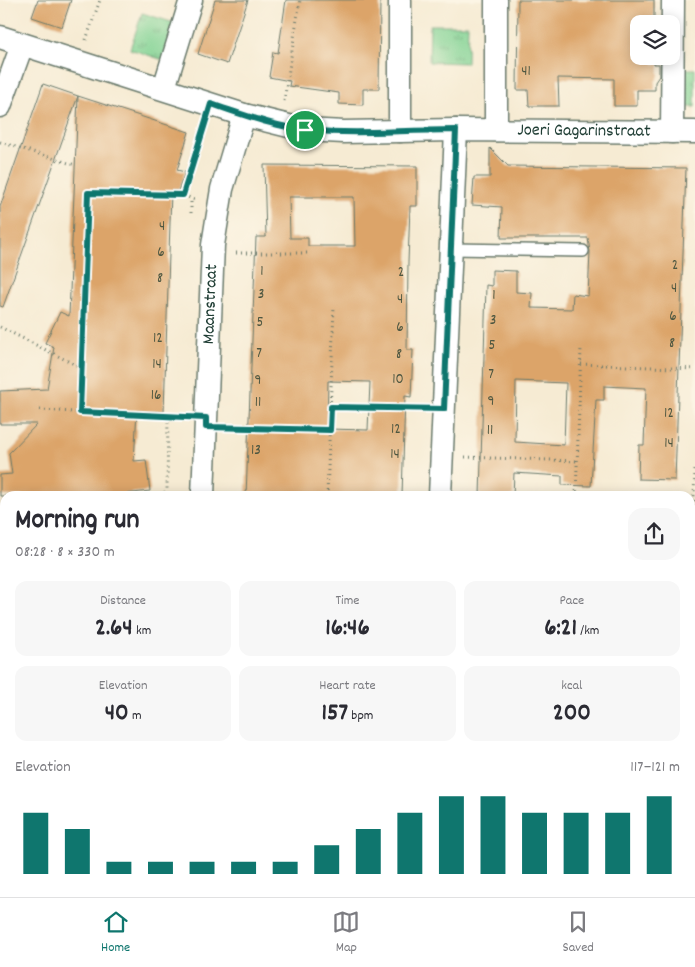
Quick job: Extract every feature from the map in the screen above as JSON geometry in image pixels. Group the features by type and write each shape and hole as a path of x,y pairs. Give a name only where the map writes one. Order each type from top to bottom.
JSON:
{"street":[{"path":"164,88 190,0"},
{"path":"400,0 400,130"},
{"name":"Joeri Gagarinstraat","path":"496,0 496,130"},
{"name":"Joeri Gagarinstraat","path":"672,132 673,0"},
{"name":"Joeri Gagarinstraat","path":"0,37 244,115 305,130 344,132 496,130 695,132"},
{"path":"0,106 22,45"},
{"name":"Maanstraat","path":"203,491 213,253 222,189 244,115"},
{"path":"440,491 456,130"}],"lane":[{"path":"451,249 583,251"}],"path":[{"path":"79,62 100,0"},
{"path":"280,124 300,0"},
{"path":"183,195 211,104"},
{"path":"0,142 75,164"},
{"path":"80,412 88,193 183,195 219,208"},
{"path":"213,253 310,253"},
{"path":"327,491 334,307"},
{"path":"0,327 82,368"},
{"path":"576,491 581,348"},
{"path":"581,364 695,369"},
{"path":"331,407 444,409"},
{"path":"40,410 168,417 206,423 330,430"},
{"path":"166,491 168,417"},
{"path":"441,457 577,461"},
{"path":"694,491 695,470"}],"green space":[{"path":"142,13 178,24 166,61 130,49"},
{"path":"430,25 468,25 467,63 429,62"},
{"path":"681,69 695,69 695,107 684,107"}],"building":[{"path":"38,0 71,0 62,27 32,17"},
{"path":"215,0 248,0 227,64 198,54"},
{"path":"286,0 380,0 379,89 363,89 363,105 339,104 339,93 289,86 290,81 269,77 273,52 278,53"},
{"path":"518,0 654,0 654,15 630,15 630,65 659,65 659,76 655,82 655,90 637,90 637,106 614,106 614,79 558,78 559,106 529,106 528,90 517,90"},
{"path":"43,84 78,96 3,307 0,306 0,207"},
{"path":"78,96 189,132 177,170 185,172 178,191 171,191 164,412 137,411 134,461 146,460 150,491 0,491 0,475 12,474 9,453 37,424 0,424 0,391 47,389 54,347 45,343 60,312 69,316"},
{"path":"490,148 508,166 686,168 675,480 638,479 639,445 644,445 646,388 604,386 604,400 596,400 591,486 562,485 562,476 514,473 513,491 480,491 486,285 492,286 492,270 516,271 516,292 532,293 531,308 572,309 573,294 588,296 590,252 588,238 501,238 502,207 472,205 474,177 490,177","holes":["516,381 566,383 564,445 515,442"]},
{"path":"264,165 417,166 417,206 410,206 407,350 413,350 411,397 405,396 402,491 246,491 256,237 266,237","holes":["289,197 354,197 355,246 308,246 308,238 290,238","328,381 370,382 368,430 327,429"]}],"route":[{"path":"211,104 244,115 305,130 344,132 456,130 444,409 331,407 330,430 206,427 206,418 80,412 88,193 183,195 211,104"}]}
